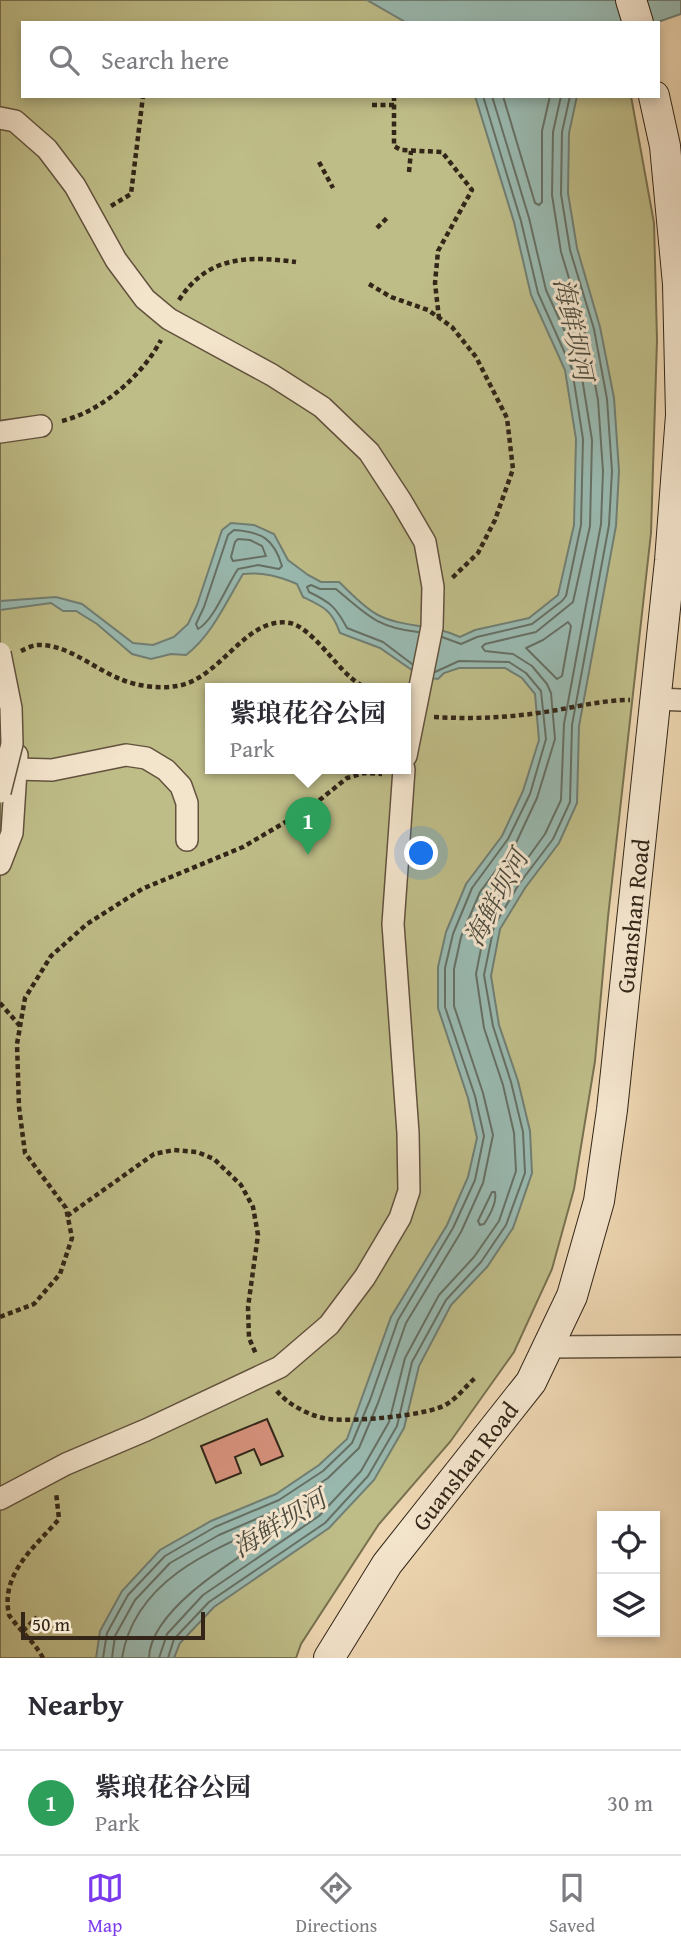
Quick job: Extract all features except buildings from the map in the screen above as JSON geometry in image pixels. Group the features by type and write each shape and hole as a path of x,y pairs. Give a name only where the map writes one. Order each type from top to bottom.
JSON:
{"street":[{"path":"631,0 637,21"},
{"name":"Guanshan Road","path":"329,1658 387,1564 531,1382 572,1296 599,1201 668,699 670,561 681,415 678,284 665,146 654,98"},
{"path":"0,118 15,121 47,149 75,186 116,260 145,299 169,319 272,375 322,407 369,452 425,542 433,587 432,627 411,735"},
{"path":"0,432 41,426"},
{"path":"0,864 12,833 17,753 6,653"},
{"path":"0,792 12,744 11,708"},
{"path":"16,769 52,770 126,755 146,758 166,770 181,786 187,803 187,840"},
{"path":"0,1500 52,1471 280,1367 329,1325 365,1277 400,1218 409,1191 407,1120 393,924 405,774"},
{"path":"547,1347 681,1346"}],"path":[{"path":"92,218 131,194 143,98"},
{"path":"394,98 394,146 401,150 442,152 472,190 438,251 435,283 439,318"},
{"path":"372,105 394,105"},
{"path":"409,172 411,150"},
{"path":"319,162 333,188"},
{"path":"377,228 387,218"},
{"path":"369,284 391,297 428,310 452,327 476,357 507,418 513,469 495,520 478,553 454,578 433,587"},
{"path":"6,653 36,645 63,650 121,679 149,686 178,686 205,676 257,630 271,623 292,623 306,632 358,683"},
{"path":"415,713 427,717 462,718 536,713 606,700 668,699"},
{"path":"0,1317 34,1304 60,1274 72,1238 66,1208 25,1153 19,1094 17,1044 25,998 51,956 87,924 142,889 243,847 311,807 347,778 361,774"},
{"path":"0,1003 20,1027"},
{"path":"67,1216 154,1154 174,1150 197,1152 214,1159 241,1185 253,1207 258,1235 248,1307 249,1338 264,1374 282,1397 305,1411 328,1419 428,1412 447,1404 475,1378"},
{"path":"7,1575 12,1564 59,1519 52,1471"},
{"path":"2,1594 2,1601 10,1617 43,1658"},
{"path":"23,1631 37,1617"}],"shaded area":[{"path":"0,0 600,0 607,21 21,21 21,98 631,98 654,223 657,340 651,533 608,917 595,1061 574,1189 552,1269 514,1352 450,1442 379,1524 301,1644 296,1658 0,1658"}],"water":[{"path":"367,0 681,0 681,14 660,21 404,21"},
{"name":"海鲜坝河","path":"476,98 577,98 569,133 568,193 577,248 600,327 614,398 619,471 616,526 579,726 577,803 559,843 525,888 500,929 491,976 499,1025 518,1081 530,1131 532,1173 513,1228 487,1267 451,1305 419,1366 404,1428 374,1480 329,1528 214,1607 180,1643 174,1658 96,1658 100,1631 122,1591 160,1550 211,1521 276,1494 319,1465 347,1439 391,1317 447,1225 468,1177 477,1138 468,1098 438,1008 438,967 446,932 466,884 502,836 523,791 539,740 535,694 522,678 505,668 459,668 444,673 438,679 422,677 380,648 340,633 330,614 303,597 297,584 270,575 243,574 211,628 186,655 171,654 151,659 132,654 97,624 76,611 63,611 51,603 0,610 0,601 56,597 82,604 133,643 153,645 174,637 188,624 222,530 231,523 254,525 274,534 288,560 308,575 321,582 339,582 362,604 388,619 460,637 475,630 529,618 558,595 574,525 576,439 565,370 531,295 514,222"}],"place":[{"name":"紫琅花谷公园","path":"308,855"}]}
